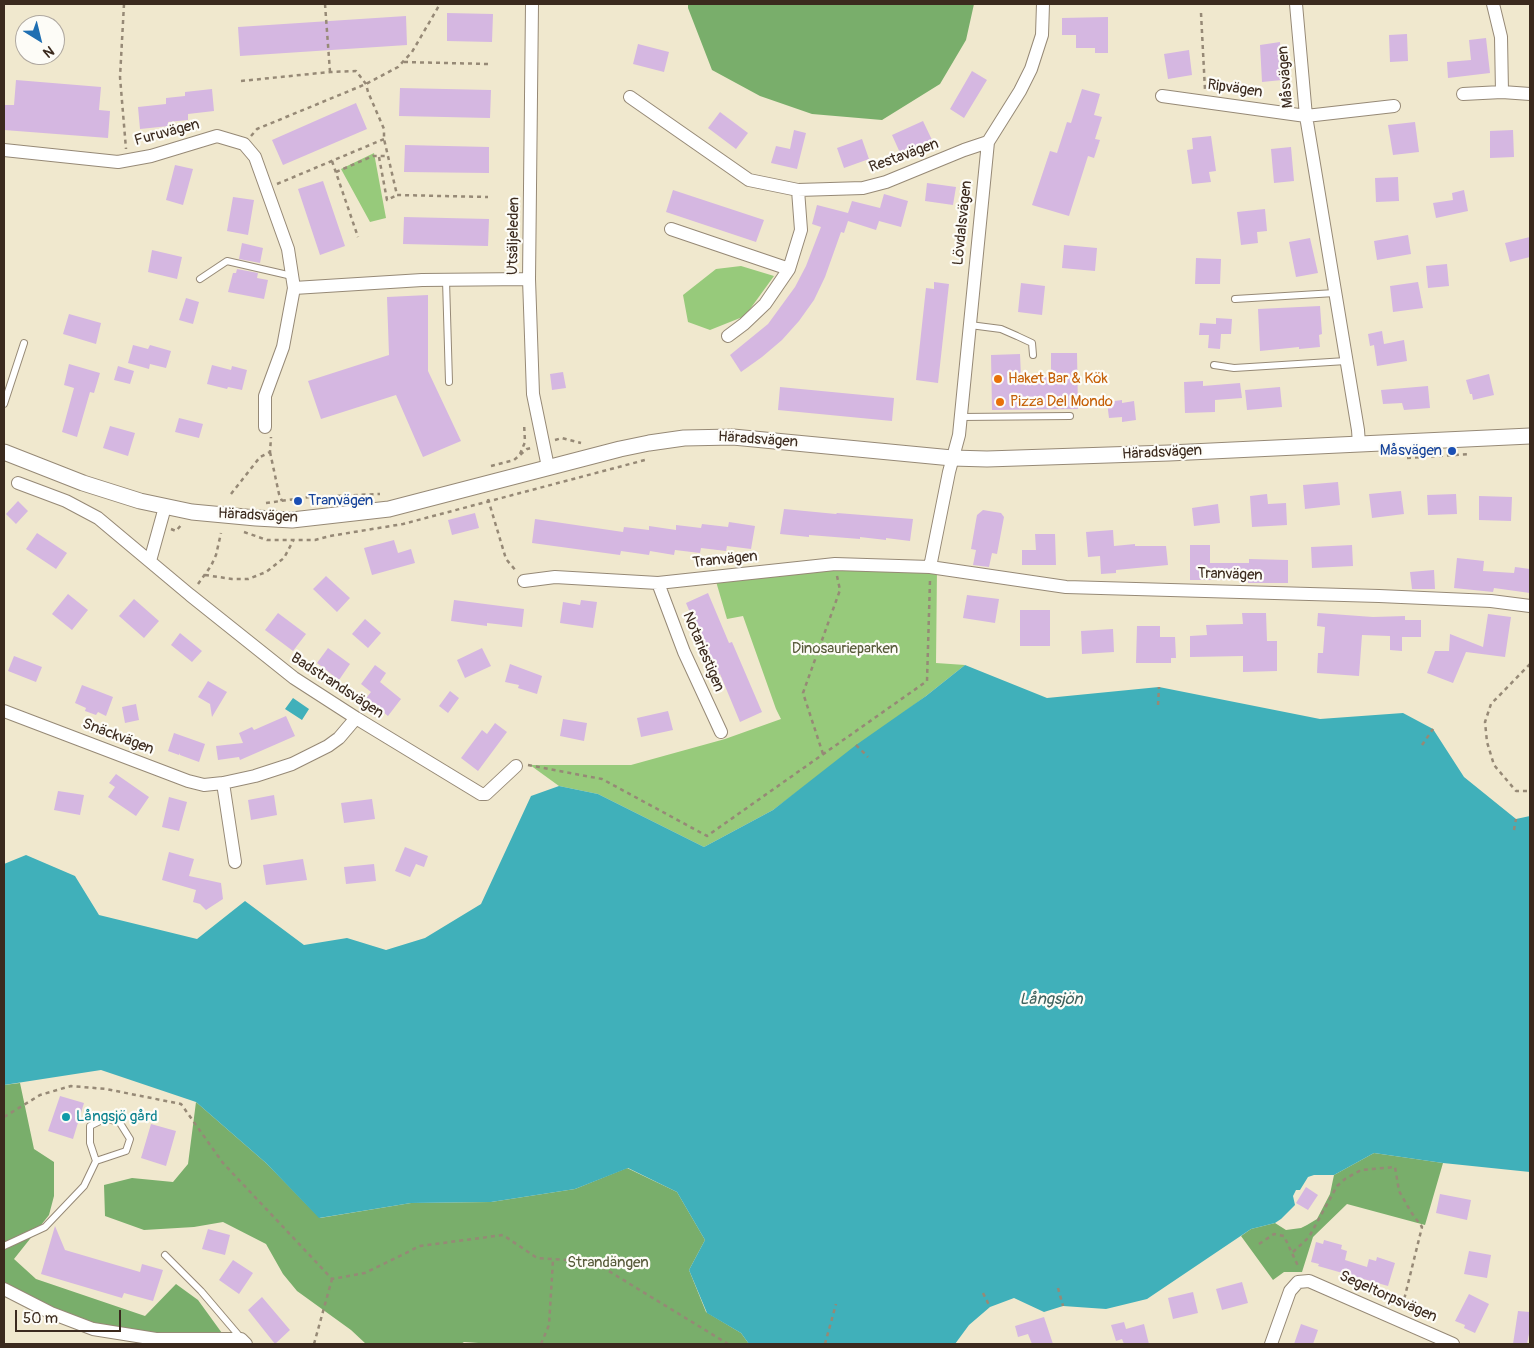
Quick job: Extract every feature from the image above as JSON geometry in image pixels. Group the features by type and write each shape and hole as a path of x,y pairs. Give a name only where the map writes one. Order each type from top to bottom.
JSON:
{"street":[{"name":"Utsäljeleden","path":"532,4 529,280 534,394 548,468"},
{"name":"Lövdalsvägen","path":"952,458 959,435 988,142 1020,91 1034,61 1042,35 1043,4"},
{"name":"Måsvägen","path":"1296,4 1306,116 1359,444"},
{"path":"1493,4 1501,36 1502,92"},
{"path":"1463,94 1502,92 1530,94"},
{"name":"Ripvägen","path":"1162,96 1306,116 1394,106"},
{"name":"Restavägen","path":"630,97 749,180 798,190 863,188 886,182 988,142"},
{"name":"Furuvägen","path":"4,150 118,162 150,156 217,136 244,144"},
{"path":"244,144 255,157 267,188 288,249 293,282 283,347 265,396 266,427"},
{"path":"728,336 744,324 764,304 789,269 801,230 798,190"},
{"path":"671,229 789,269"},
{"path":"293,282 331,285 446,280 529,280"},
{"name":"Häradsvägen","path":"4,452 84,482 140,501 165,507 192,512 292,520 389,509 649,443 704,437 763,440 952,458 1035,458 1530,436"},
{"path":"930,567 952,458"},
{"name":"Badstrandsvägen","path":"18,483 66,501 98,518 294,678 481,794 486,794 516,766"},
{"path":"150,561 165,507"},
{"name":"Tranvägen","path":"524,581 555,577 658,583 835,564 930,567 1066,587 1379,596 1491,601 1530,606"},
{"name":"Notariestigen","path":"658,583 684,652 721,732"},
{"name":"Snäckvägen","path":"4,711 188,781 204,785 255,776 292,764 314,754 339,738 356,718"},
{"path":"223,783 235,862"},
{"name":"Segeltorpsvägen","path":"1271,1344 1290,1291 1298,1282 1309,1281 1453,1344"},
{"path":"4,1289 51,1313 93,1329 156,1339 244,1342"}],"lane":[{"path":"200,279 227,261 293,282"},
{"path":"446,280 449,382"},
{"path":"1235,299 1335,293"},
{"path":"970,325 1001,329 1017,336 1032,343 1033,354"},
{"path":"4,404 24,343"},
{"path":"1214,365 1234,368 1346,361"},
{"path":"961,417 1070,416"},
{"path":"4,1246 44,1227 84,1186 96,1161 90,1143 90,1126 106,1118 120,1123 130,1138 126,1151 96,1161"},
{"path":"165,1255 201,1290 244,1342"}],"path":[{"path":"124,4 120,77 127,160"},
{"path":"325,4 330,72"},
{"path":"244,144 257,129 366,84 404,62 421,38 440,4"},
{"path":"1201,13 1206,101"},
{"path":"404,62 489,64"},
{"path":"241,81 330,72 356,72 366,84 384,129 384,139 397,195"},
{"path":"267,188 384,139"},
{"path":"336,172 373,156 388,156"},
{"path":"379,157 387,200 397,195 488,197"},
{"path":"332,161 358,237"},
{"path":"266,427 272,429 270,452 282,501"},
{"path":"486,467 514,460 527,449 562,438 578,443 587,443"},
{"path":"232,494 260,457 270,452"},
{"path":"263,503 383,494"},
{"path":"488,500 506,559 524,581"},
{"path":"190,595 205,575 216,555 221,533"},
{"path":"205,575 232,579 248,579 256,576 266,572 284,558 293,541"},
{"path":"823,754 803,693 840,590 835,564"},
{"path":"516,766 530,765 602,779 707,836 927,681 930,567"},
{"path":"1530,664 1491,704 1485,722 1487,742 1494,765 1516,791 1530,791"},
{"path":"1158,705 1159,687"},
{"path":"1422,745 1433,729"},
{"path":"856,745 868,757"},
{"path":"1514,830 1516,820"},
{"path":"4,1117 40,1095 70,1086 106,1089 181,1104 223,1163 332,1279"},
{"path":"1293,1252 1309,1237 1338,1186 1344,1180 1361,1170 1395,1167 1399,1191 1422,1227 1399,1320"},
{"path":"1259,1244 1274,1234 1284,1236 1293,1252 1299,1270"},
{"path":"332,1279 365,1273 420,1246 502,1235 537,1258 594,1262 728,1344"},
{"path":"541,1344 549,1325 553,1259"},
{"path":"314,1344 332,1279"},
{"path":"1058,1288 1064,1306"},
{"path":"983,1293 990,1307"},
{"path":"825,1344 836,1304"}],"green space":[{"path":"688,4 974,4 966,40 940,84 882,120 812,114 760,96 712,70"},
{"path":"374,153 386,218 370,222 341,169"},
{"path":"741,266 774,276 745,316 710,330 688,322 683,295 716,269"},
{"name":"Dinosaurieparken","path":"835,564 937,568 936,663 965,665 773,810 704,847 598,794 559,786 530,765 631,765 725,739 781,719 743,616 727,619 715,578"},
{"path":"20,1083 34,1149 54,1162 54,1196 49,1215 14,1259 36,1279 145,1316 176,1284 198,1300 227,1340 93,1329 4,1283 4,1085"},
{"name":"Strandängen","path":"196,1102 266,1163 320,1218 411,1203 491,1202 575,1189 627,1168 677,1192 705,1240 689,1270 706,1312 741,1333 749,1344 493,1344 464,1342 461,1344 366,1344 351,1330 297,1291 283,1274 266,1244 223,1222 194,1227 144,1230 105,1216 104,1185 132,1178 173,1182 188,1164"},
{"path":"1374,1153 1443,1163 1425,1225 1347,1204 1313,1237 1302,1272 1284,1272 1273,1280 1241,1236 1251,1229 1275,1223 1286,1230 1301,1228 1317,1219 1330,1194 1334,1175"}],"water":[{"name":"Långsjön","path":"965,665 1047,698 1159,687 1320,719 1403,713 1433,729 1464,777 1516,819 1530,816 1530,1172 1443,1163 1374,1153 1334,1175 1314,1175 1308,1177 1300,1190 1296,1190 1293,1196 1295,1205 1281,1219 1275,1223 1251,1229 1147,1299 1106,1309 1063,1306 1044,1312 1014,1298 990,1307 969,1325 955,1344 749,1344 741,1333 707,1313 689,1270 705,1240 677,1192 628,1168 575,1189 491,1202 411,1203 319,1218 266,1163 196,1102 101,1070 4,1085 4,864 26,855 75,876 99,915 197,939 245,901 304,945 347,938 386,950 425,938 481,904 531,796 559,786 598,794 704,847 773,810 856,745 926,696"},
{"path":"293,698 309,709 302,720 285,709"}],"building":[{"path":"447,13 493,14 492,42 447,41"},
{"path":"406,16 407,45 240,56 238,27"},
{"path":"1108,17 1108,53 1095,53 1095,48 1076,48 1076,35 1062,35 1062,18"},
{"path":"1407,34 1408,61 1390,62 1389,35"},
{"path":"1486,38 1490,73 1448,78 1447,62 1471,60 1469,40"},
{"path":"1280,42 1282,80 1262,82 1260,45"},
{"path":"638,44 669,52 664,72 633,64"},
{"path":"1189,50 1192,75 1168,79 1164,54"},
{"path":"972,71 987,80 964,118 950,109"},
{"path":"16,80 101,87 99,110 110,111 108,138 4,130 4,105 14,105"},
{"path":"400,88 491,90 490,118 399,116"},
{"path":"212,89 214,111 188,114 188,120 168,122 169,126 140,129 138,107 166,104 166,98 185,96 185,92"},
{"path":"1082,89 1100,94 1094,115 1102,117 1095,139 1100,140 1094,158 1088,156 1069,216 1032,205 1050,151 1057,153 1067,122 1071,123"},
{"path":"356,103 367,129 283,165 272,140"},
{"path":"720,112 748,133 736,149 708,128"},
{"path":"923,121 932,140 901,155 892,135"},
{"path":"1415,122 1419,152 1393,155 1388,125"},
{"path":"794,130 806,133 797,169 771,163 776,146 790,149"},
{"path":"1513,130 1514,157 1490,158 1490,131"},
{"path":"1211,136 1216,171 1209,172 1211,182 1192,184 1187,150 1193,149 1192,138"},
{"path":"862,139 869,159 844,168 837,148"},
{"path":"405,145 489,147 489,173 404,172"},
{"path":"1291,147 1294,181 1274,183 1271,149"},
{"path":"175,165 193,169 183,205 166,200"},
{"path":"1398,177 1399,201 1376,202 1375,178"},
{"path":"323,181 345,246 320,255 298,189"},
{"path":"927,183 956,187 953,205 925,201"},
{"path":"673,190 764,220 756,242 666,212"},
{"path":"1464,190 1468,211 1436,218 1433,203 1453,200 1452,193"},
{"path":"884,194 908,201 901,227 879,221 876,230 848,221 844,233 841,232 825,277 814,300 782,340 741,372 730,355 768,324 795,287 806,266 821,227 812,224 817,205 848,213 852,201 880,208"},
{"path":"233,197 254,200 248,235 227,231"},
{"path":"1265,209 1267,231 1257,232 1258,243 1241,245 1237,212"},
{"path":"404,217 489,219 488,246 403,244"},
{"path":"1408,235 1411,254 1377,260 1374,241"},
{"path":"1530,237 1530,257 1510,262 1505,243"},
{"path":"1310,238 1318,273 1296,277 1289,242"},
{"path":"242,243 263,248 260,263 239,259"},
{"path":"1064,245 1097,248 1095,271 1062,268"},
{"path":"152,250 182,257 177,279 148,272"},
{"path":"1196,258 1221,259 1220,284 1195,284"},
{"path":"1447,264 1449,286 1428,288 1426,266"},
{"path":"237,269 258,273 257,278 268,280 264,299 228,292 233,273 236,273"},
{"path":"934,282 949,284 938,383 916,380 926,288 934,289"},
{"path":"1418,282 1423,308 1393,312 1390,286"},
{"path":"1021,283 1045,286 1042,315 1018,312"},
{"path":"428,295 428,371 461,441 423,457 396,395 321,419 308,381 389,355 387,297"},
{"path":"186,298 199,302 193,324 179,320"},
{"path":"1320,306 1322,334 1319,335 1320,347 1260,351 1258,309"},
{"path":"69,314 101,323 96,344 63,334"},
{"path":"1216,318 1232,319 1231,334 1221,334 1220,349 1208,348 1209,335 1199,335 1200,323 1216,324"},
{"path":"1382,331 1384,344 1404,340 1407,361 1377,366 1374,345 1370,346 1368,334"},
{"path":"133,345 148,349 150,345 171,351 166,368 150,364 149,369 128,363"},
{"path":"1051,353 1077,353 1078,409 992,410 991,355 1020,354 1021,377 1051,377"},
{"path":"69,364 100,373 94,393 90,392 77,437 62,432 74,388 64,385"},
{"path":"212,365 231,370 232,366 247,370 242,390 228,387 227,389 207,384"},
{"path":"118,366 134,371 130,384 114,380"},
{"path":"563,372 566,388 552,390 550,374"},
{"path":"1489,374 1494,395 1473,400 1466,380"},
{"path":"1203,381 1203,386 1240,383 1242,398 1215,400 1215,412 1185,413 1184,382"},
{"path":"1428,386 1430,408 1404,410 1402,403 1383,404 1381,390"},
{"path":"780,387 894,398 892,421 778,410"},
{"path":"1280,387 1282,407 1247,410 1245,390"},
{"path":"1122,400 1122,403 1134,401 1136,420 1122,422 1122,417 1109,418 1107,402"},
{"path":"179,418 203,424 199,438 175,432"},
{"path":"110,426 135,433 128,456 103,448"},
{"path":"1338,482 1340,505 1305,509 1303,485"},
{"path":"1401,491 1404,514 1372,518 1369,494"},
{"path":"1267,494 1268,504 1286,503 1287,525 1252,527 1250,496"},
{"path":"1456,494 1457,514 1428,515 1427,495"},
{"path":"1479,496 1512,497 1511,521 1479,520"},
{"path":"18,501 28,511 16,524 6,514"},
{"path":"1218,504 1220,523 1194,526 1192,508"},
{"path":"784,509 913,519 910,541 886,538 886,540 860,537 860,539 780,534"},
{"path":"983,510 1001,513 1004,517 997,554 992,553 989,567 973,565 976,550 971,549 977,515"},
{"path":"475,513 479,528 452,535 448,520"},
{"path":"535,519 623,532 624,527 649,530 649,526 676,530 676,525 701,528 702,524 728,527 729,522 755,526 751,549 727,546 726,551 701,548 700,553 675,550 674,555 650,551 649,555 621,551 620,555 532,543"},
{"path":"1113,530 1114,546 1135,544 1135,546 1166,546 1168,565 1116,570 1116,573 1101,574 1100,556 1088,557 1086,532"},
{"path":"37,533 67,553 56,569 26,549"},
{"path":"1035,534 1055,534 1056,565 1022,565 1022,550 1036,550"},
{"path":"394,540 398,553 411,549 415,563 372,575 364,548"},
{"path":"1190,545 1210,545 1210,563 1249,563 1249,559 1288,560 1288,583 1248,583 1248,580 1190,580"},
{"path":"1352,545 1353,566 1312,568 1311,547"},
{"path":"1457,558 1484,561 1483,571 1514,573 1515,567 1530,569 1530,593 1494,588 1493,592 1454,588"},
{"path":"1434,570 1435,589 1412,589 1410,572"},
{"path":"326,576 350,598 337,612 313,589"},
{"path":"708,593 729,643 732,642 762,712 740,722 720,674 718,675 708,651 706,652 686,603"},
{"path":"68,594 88,610 72,630 52,614"},
{"path":"967,595 999,599 995,623 963,618"},
{"path":"134,599 159,621 144,638 119,616"},
{"path":"454,600 524,609 522,627 487,623 487,626 451,621"},
{"path":"581,600 597,602 593,628 560,623 563,602 580,605"},
{"path":"1020,610 1050,610 1050,646 1020,646"},
{"path":"278,613 306,634 293,651 265,630"},
{"path":"1242,613 1266,613 1267,641 1277,641 1277,671 1243,672 1243,656 1190,657 1190,636 1207,635 1206,625 1243,624"},
{"path":"1318,613 1373,617 1405,616 1405,620 1421,620 1421,637 1402,637 1402,651 1390,650 1390,636 1362,635 1359,676 1317,673 1318,653 1323,653 1325,627 1317,626"},
{"path":"1488,614 1511,617 1505,657 1466,652 1453,683 1427,673 1435,651 1449,651 1450,634 1483,647"},
{"path":"365,619 381,633 368,648 352,634"},
{"path":"1137,626 1160,626 1160,637 1175,637 1176,658 1171,658 1171,663 1136,663"},
{"path":"1113,629 1114,652 1082,654 1081,631"},
{"path":"180,633 202,651 192,662 171,645"},
{"path":"328,648 350,664 339,680 317,663"},
{"path":"482,648 491,666 465,678 457,660"},
{"path":"14,656 42,667 36,682 8,671"},
{"path":"510,664 542,676 537,694 518,688 519,685 505,682"},
{"path":"375,665 386,673 380,682 401,699 388,716 366,698 371,692 361,684"},
{"path":"208,681 227,692 212,717 210,704 198,697"},
{"path":"82,685 113,697 106,716 98,712 96,715 85,711 86,708 75,703"},
{"path":"450,691 459,698 448,713 439,706"},
{"path":"136,704 139,720 125,723 122,707"},
{"path":"668,711 673,730 641,737 637,718"},
{"path":"286,716 295,736 240,760 239,757 218,760 216,746 243,743 239,733 252,727 254,730"},
{"path":"563,719 587,723 584,741 560,736"},
{"path":"495,723 507,732 478,771 461,758 482,730 487,734"},
{"path":"174,733 205,744 199,762 180,755 180,753 179,755 168,751"},
{"path":"116,774 149,797 136,816 108,797 115,787 109,783"},
{"path":"58,791 84,795 80,815 54,810"},
{"path":"274,795 277,815 251,820 248,800"},
{"path":"169,797 187,802 179,831 162,827"},
{"path":"372,799 375,819 344,823 341,803"},
{"path":"405,847 428,856 424,867 416,864 410,877 395,871"},
{"path":"169,852 194,859 189,876 221,883 223,899 206,910 200,904 193,902 196,890 162,880"},
{"path":"303,859 307,880 266,885 263,865"},
{"path":"374,864 376,881 346,884 344,867"},
{"name":"Långsjö gård","path":"60,1096 84,1103 73,1139 48,1131"},
{"name":"Långsjö gård","path":"151,1124 176,1131 166,1166 141,1158"},
{"path":"1306,1187 1318,1195 1308,1210 1296,1203"},
{"path":"1440,1194 1471,1200 1467,1220 1436,1213"},
{"path":"55,1226 65,1250 140,1272 142,1264 163,1270 153,1301 124,1293 122,1298 41,1274"},
{"path":"208,1229 230,1235 225,1255 202,1249"},
{"path":"1324,1240 1342,1245 1341,1249 1347,1251 1345,1260 1367,1267 1369,1259 1376,1261 1377,1257 1395,1263 1388,1286 1318,1266 1319,1264 1311,1262 1316,1242 1323,1244"},
{"path":"1469,1251 1491,1255 1487,1278 1464,1274"},
{"path":"233,1260 253,1273 239,1294 219,1280"},
{"path":"1242,1282 1248,1303 1222,1310 1216,1289"},
{"path":"1193,1292 1198,1313 1173,1319 1168,1298"},
{"path":"1469,1294 1489,1304 1475,1333 1464,1328 1465,1325 1455,1321"},
{"path":"262,1297 290,1330 275,1344 248,1310"},
{"path":"1518,1311 1530,1312 1530,1334 1527,1344 1513,1344"},
{"path":"1044,1317 1053,1344 1032,1344 1028,1334 1018,1337 1015,1326"},
{"path":"1124,1322 1126,1329 1144,1324 1149,1344 1124,1344 1122,1339 1116,1341 1111,1325"},
{"path":"1301,1324 1318,1330 1313,1344 1294,1344"}],"place":[{"name":"Haket Bar & Kök","path":"998,379"},
{"name":"Pizza Del Mondo","path":"1000,402"},
{"name":"Måsvägen","path":"1452,451"},
{"name":"Tranvägen","path":"298,501"},
{"name":"Långsjö gård","path":"66,1117"}]}
